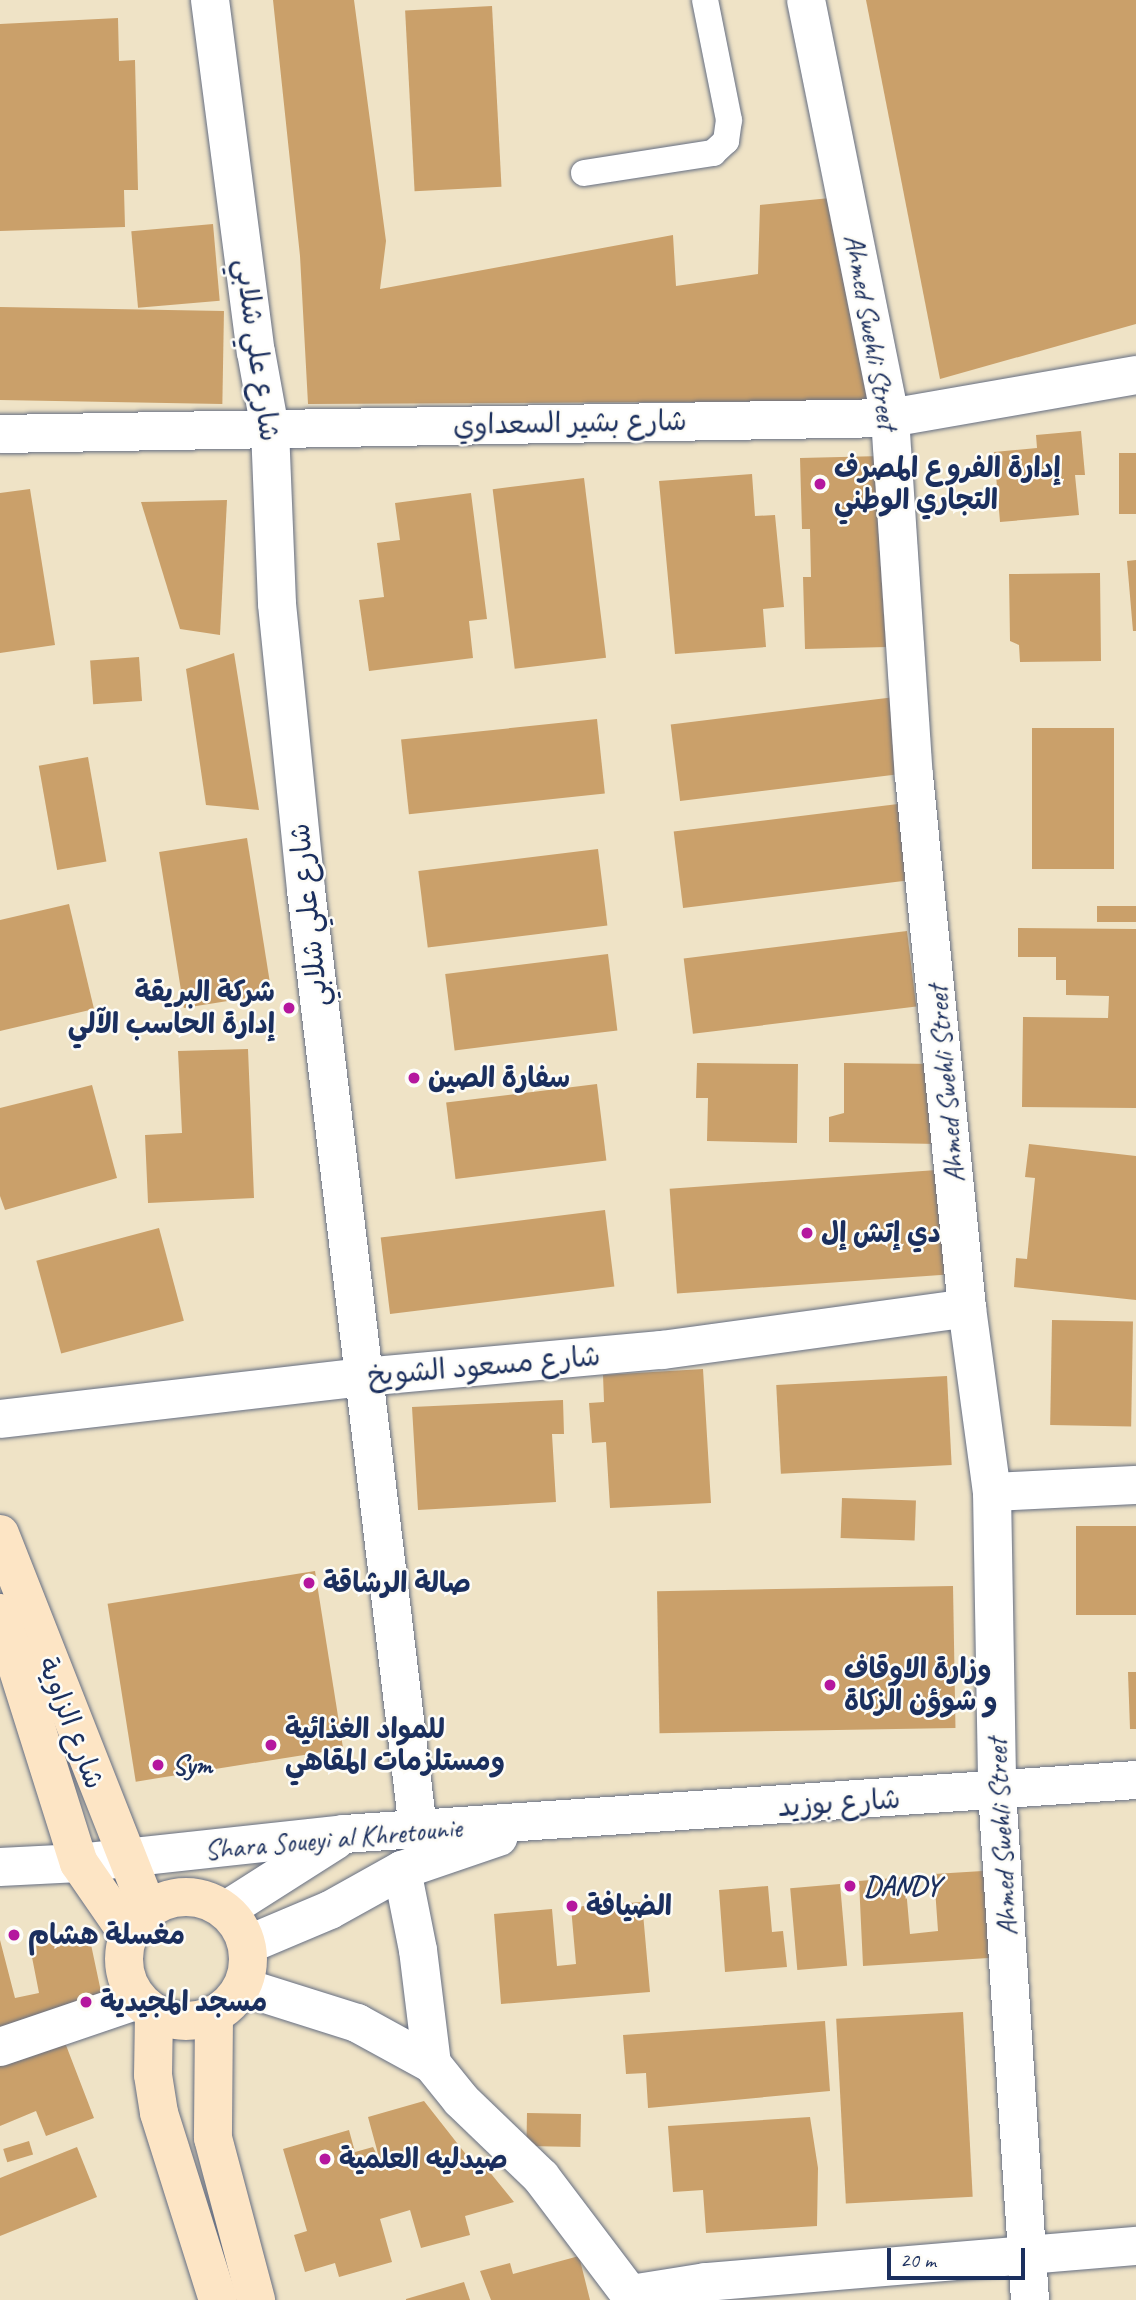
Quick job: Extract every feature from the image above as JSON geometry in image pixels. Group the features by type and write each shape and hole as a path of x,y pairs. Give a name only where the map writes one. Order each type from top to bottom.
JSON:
{"main road":[{"name":"شارع الزاوية","path":"0,1534 125,1858 138,1921"},
{"path":"0,1613 79,1863 138,1921"},
{"path":"146,2006 194,2022 214,2015 243,1987 247,1945 226,1910 187,1896 138,1921 123,1968 146,2006 159,2113 218,2300"},
{"path":"214,2015 213,2138 256,2300"}],"street":[{"name":"شارع علي شلابي","path":"210,0 256,352 270,429 280,630 332,1127 418,1829"},
{"name":"Ahmed Swehli Street","path":"806,0 890,418 914,776 968,1308 992,1492 997,1791 1030,2300"},
{"name":"شارع بشير السعداوي","path":"0,435 890,418 1136,375"},
{"name":"شارع مسعود الشويخ","path":"0,1419 363,1377 662,1350 968,1308"},
{"path":"992,1492 1136,1485"},
{"name":"شارع بوزيد","path":"541,1824 1136,1780"},
{"path":"247,1945 330,1910 402,1870 541,1824"},
{"name":"Shara Soueyi al Khretounie","path":"0,1867 79,1863 345,1834 541,1824"},
{"path":"226,1910 345,1834"},
{"path":"402,1870 418,1950 432,2064"},
{"path":"243,1987 357,2022 432,2064 461,2100 541,2177 632,2297 706,2282 1136,2246"},
{"path":"0,2047 146,2006"}],"lane":[{"path":"584,173 713,153 726,141 729,120 705,0"}],"building":[{"path":"273,0 354,0 386,241 380,289 673,235 676,286 758,274 760,205 830,198 872,401 308,404 300,256"},
{"path":"866,0 1136,0 1136,324 940,379"},
{"path":"492,6 501,187 415,191 405,11"},
{"path":"118,18 119,61 135,60 138,190 124,190 125,227 0,231 0,24"},
{"path":"213,224 220,301 138,308 131,231"},
{"path":"0,307 224,311 222,404 0,400"},
{"path":"1081,431 1085,475 1075,475 1079,515 1000,522 994,452 1037,448 1036,435"},
{"path":"1119,453 1136,453 1136,514 1119,514"},
{"path":"882,456 887,647 805,649 803,577 811,577 810,529 802,529 800,458"},
{"path":"752,474 755,516 775,515 784,607 763,609 766,647 675,654 659,481"},
{"path":"584,478 606,658 515,669 493,489"},
{"path":"30,489 55,645 0,653 0,493"},
{"path":"471,493 487,619 469,621 473,658 369,671 359,600 384,597 377,543 400,540 395,503"},
{"path":"227,500 220,635 180,629 141,502"},
{"path":"1136,560 1136,631 1133,631 1127,561"},
{"path":"1100,573 1101,661 1020,662 1019,645 1010,641 1009,574"},
{"path":"234,653 259,810 206,805 186,669"},
{"path":"139,657 142,701 93,704 90,660"},
{"path":"895,697 904,773 680,801 671,725"},
{"path":"597,719 605,794 409,814 401,740"},
{"path":"1032,728 1114,728 1114,869 1032,869"},
{"path":"88,757 106,861 57,870 39,766"},
{"path":"898,804 907,880 683,908 674,832"},
{"path":"247,838 272,994 184,1008 159,852"},
{"path":"598,849 607,925 428,947 418,871"},
{"path":"69,904 94,1009 0,1031 0,920"},
{"path":"1097,906 1136,906 1136,922 1097,922"},
{"path":"1018,928 1136,929 1136,1108 1022,1107 1023,1017 1108,1018 1109,996 1066,995 1066,980 1056,980 1056,957 1018,957"},
{"path":"907,931 916,1006 693,1034 684,958"},
{"path":"608,954 617,1030 455,1050 445,974"},
{"path":"248,1049 254,1198 148,1203 145,1135 182,1133 178,1051"},
{"path":"697,1063 798,1064 797,1143 707,1141 708,1098 696,1098"},
{"path":"844,1063 940,1064 938,1144 829,1142 829,1117 844,1113"},
{"path":"597,1084 606,1160 456,1179 446,1103"},
{"path":"92,1085 117,1178 5,1210 0,1196 0,1108"},
{"path":"1029,1144 1136,1156 1136,1300 1014,1287 1016,1258 1027,1259 1035,1178 1025,1177"},
{"name":"دي إتش إل","path":"937,1170 944,1275 677,1293 670,1189"},
{"path":"605,1210 614,1286 390,1314 381,1238"},
{"path":"159,1228 184,1321 61,1354 36,1261"},
{"path":"1052,1320 1133,1321 1131,1426 1050,1425"},
{"path":"703,1369 711,1503 610,1508 606,1442 592,1443 589,1403 604,1402 603,1375"},
{"path":"947,1376 952,1465 781,1474 776,1385"},
{"path":"563,1400 564,1434 552,1434 556,1502 418,1510 412,1407"},
{"path":"842,1498 916,1501 915,1541 841,1538"},
{"path":"1076,1526 1136,1526 1136,1615 1076,1615"},
{"path":"315,1571 343,1749 136,1782 108,1604"},
{"path":"953,1586 955,1728 660,1733 657,1591"},
{"path":"1128,1672 1136,1672 1136,1729 1130,1729"},
{"path":"999,1870 1004,1957 863,1966 859,1881 905,1877 910,1934 938,1931 934,1874"},
{"path":"840,1884 847,1966 797,1970 790,1888"},
{"path":"768,1886 772,1932 783,1931 787,1967 725,1972 719,1890"},
{"path":"642,1902 650,1992 501,2004 494,1914 552,1909 557,1966 576,1964 571,1907"},
{"path":"89,1935 104,2006 0,2027 0,1940 15,1998 39,1993 30,1947"},
{"path":"963,2012 973,2197 846,2203 836,2019"},
{"path":"825,2021 830,2091 648,2108 646,2073 626,2074 623,2035"},
{"path":"64,2040 94,2118 46,2136 36,2111 0,2126 0,2065"},
{"path":"424,2101 479,2171 488,2170 514,2202 465,2216 470,2235 421,2248 410,2210 380,2219 392,2262 339,2277 335,2263 305,2272 294,2235 307,2231 283,2149 349,2130 355,2152 373,2147 380,2161 368,2117"},
{"path":"527,2113 581,2114 580,2147 526,2146"},
{"path":"810,2117 818,2168 817,2226 706,2233 703,2190 673,2192 668,2126"},
{"path":"29,2141 33,2154 7,2162 3,2149"},
{"path":"77,2147 97,2197 0,2236 0,2178"},
{"path":"579,2256 590,2300 491,2300 480,2271 510,2263 513,2274"},
{"path":"464,2282 470,2300 406,2300 406,2299"}],"place":[{"name":"إدارة الفروع المصرف التجاري الوطني","path":"820,484"},
{"name":"شركة البريقة إدارة الحاسب الآلي","path":"289,1008"},
{"name":"سفارة الصين","path":"414,1078"},
{"name":"دي إتش إل","path":"807,1233"},
{"name":"صالة الرشاقة","path":"309,1583"},
{"name":"وزارة الاوقاف و شوؤن الزكاة","path":"830,1685"},
{"name":"للمواد الغذائية ومستلزمات المقاهي","path":"271,1745"},
{"name":"Sym","path":"158,1765"},
{"name":"DANDY","path":"850,1886"},
{"name":"الضيافة","path":"572,1906"},
{"name":"مغسلة هشام","path":"14,1935"},
{"name":"مسجد المجيدية","path":"86,2002"},
{"name":"صيدليه العلمية","path":"325,2159"}]}
